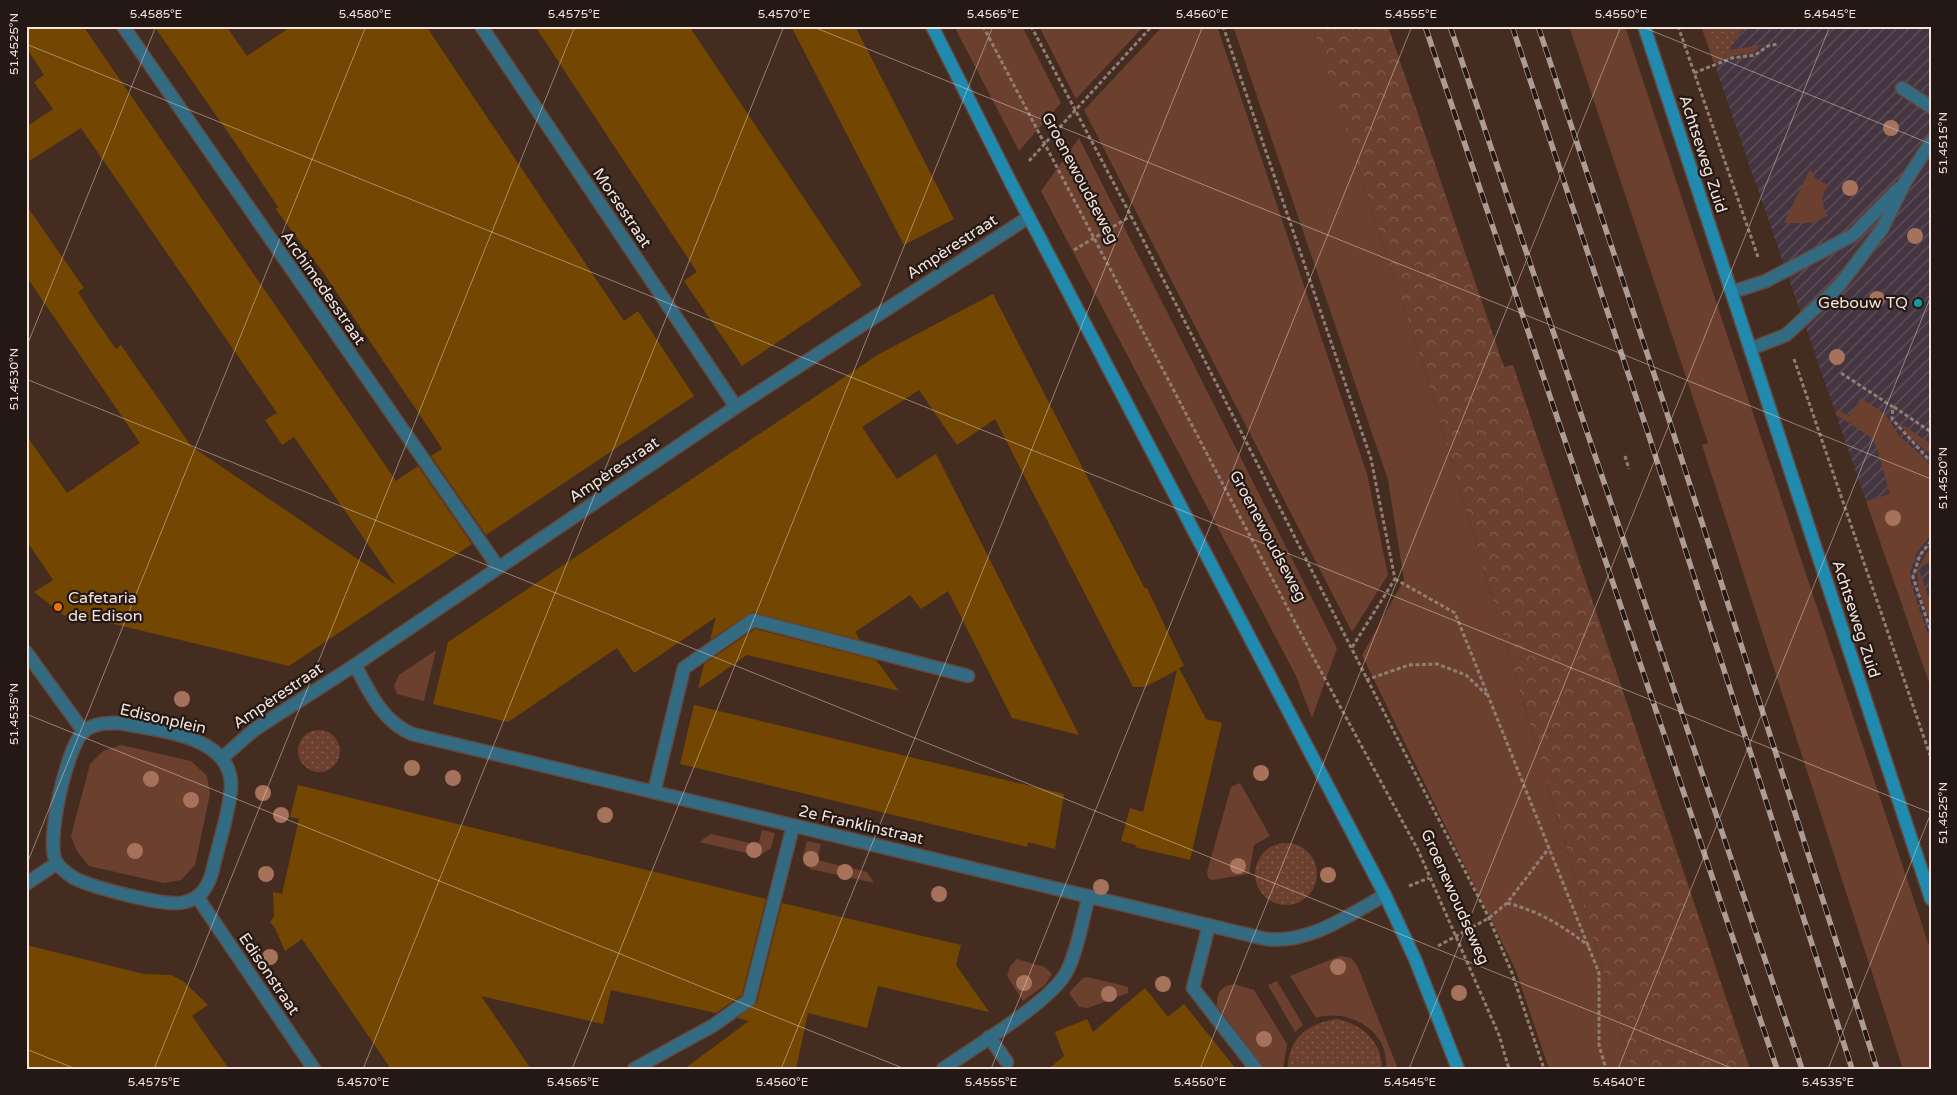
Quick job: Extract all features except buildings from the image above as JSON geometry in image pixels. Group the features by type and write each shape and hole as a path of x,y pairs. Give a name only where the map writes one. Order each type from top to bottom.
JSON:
{"street":[{"name":"Archimedesstraat","path":"123,26 498,568"},
{"name":"Morsestraat","path":"482,26 736,407"},
{"path":"932,26 1029,217 1386,895 1415,959 1458,1069"},
{"name":"Achtseweg Zuid","path":"1644,26 1931,899"},
{"path":"1902,88 1931,107"},
{"path":"1750,349 1786,335 1839,286 1882,229 1905,182 1931,142"},
{"path":"1732,292 1766,282 1853,235 1905,182"},
{"name":"Ampèrestraat","path":"222,758 254,730 354,665 736,407 1029,217"},
{"path":"654,792 684,668 753,620 968,676"},
{"path":"26,652 84,732 77,741 70,758 52,831 51,848 57,863 72,877 92,885 165,902 183,903 198,898 207,886 212,873 231,788 230,770 222,758"},
{"name":"2e Franklinstraat","path":"354,665 378,706 398,728 412,734 1209,925 1283,941 1300,938 1330,925 1386,895"},
{"name":"Edisonplein","path":"84,732 99,724 120,723 193,740 211,748 222,758"},
{"path":"634,1069 714,1025 749,1000 794,826"},
{"path":"26,884 57,863"},
{"path":"943,1069 989,1037 1059,983 1071,959 1088,896"},
{"name":"Edisonstraat","path":"198,898 314,1069"},
{"path":"1209,925 1193,988 1256,1069"},
{"path":"989,1037 1006,1062"}],"path":[{"name":"Groenewoudseweg","path":"983,26 1317,664 1418,850 1454,936 1499,1035 1509,1069"},
{"path":"1031,26 1131,216 1350,650 1489,918 1512,973 1544,1069"},
{"path":"1044,144 1152,26"},
{"path":"1223,26 1371,459 1394,579 1350,650"},
{"name":"Achtseweg Zuid","path":"1678,26 1766,282"},
{"path":"1694,73 1732,58 1755,55 1768,46 1778,44"},
{"path":"1094,239 1131,216"},
{"name":"Achtseweg Zuid","path":"1786,335 1931,758"},
{"path":"1841,373 1931,432"},
{"path":"1893,407 1892,419 1931,462"},
{"path":"1625,456 1629,468"},
{"path":"1931,541 1917,560 1913,577 1931,632"},
{"path":"1394,579 1455,613 1599,973 1599,1045 1606,1069"},
{"path":"1366,680 1409,665 1437,664 1466,675 1489,697"},
{"path":"1454,936 1489,918 1508,903 1550,848"},
{"path":"1508,903 1535,911 1550,918 1589,946"}],"shaded area":[{"path":"1744,26 1931,26 1931,688 1714,63 1717,55 1729,50"}],"green space":[{"path":"954,26 1022,26 1061,103 1019,151"},
{"path":"1039,26 1144,26 1076,99"},
{"path":"1163,26 1217,26 1367,474 1388,575 1352,632 1084,110"},
{"path":"1233,26 1312,26 1428,381 1632,1069 1549,1069 1516,971 1362,655 1404,580 1388,480"},
{"path":"1312,26 1388,26 1504,367 1513,365 1750,1069 1632,1069 1428,381"},
{"path":"1569,26 1625,26 1931,952 1931,1069 1903,1069 1702,445 1708,443"},
{"path":"1701,26 1744,26 1729,50 1767,44 1759,47 1753,53 1731,56 1714,63"},
{"path":"1707,26 1744,26 1728,51 1717,55"},
{"path":"1079,138 1337,648 1312,718 1296,676 1041,191"},
{"path":"1810,169 1816,179 1829,186 1824,193 1822,201 1828,216 1811,223 1784,223"},
{"path":"1861,398 1885,414 1899,436 1925,459 1931,469 1931,535 1916,554 1910,572 1911,584 1931,644 1931,688 1866,501 1890,494 1876,446 1869,436 1835,414 1838,410 1849,416"},
{"path":"1900,423 1931,444 1931,455 1908,435"},
{"path":"1931,548 1931,562 1919,566 1924,557"},
{"path":"1919,570 1931,605 1931,623 1920,593 1918,584"},
{"path":"436,650 424,701 397,694 394,686 399,675"},
{"path":"319,730 334,736 340,751 334,766 319,772 304,766 298,751 304,736"},
{"path":"121,745 191,761 207,776 210,794 195,865 181,880 164,883 89,866 77,851 71,836 90,764 103,751"},
{"path":"1240,783 1270,836 1254,845 1249,874 1212,880 1208,878 1207,872 1231,787"},
{"path":"762,830 775,833 771,848 759,856 699,842 711,834 758,845"},
{"path":"807,841 821,844 817,860 867,872 874,883 810,869 803,856"},
{"path":"1286,843 1298,845 1308,852 1315,862 1317,874 1315,886 1308,896 1298,903 1286,905 1274,903 1264,896 1257,886 1255,874 1257,862 1264,852 1274,845"},
{"path":"1340,956 1351,958 1357,965 1398,1069 1386,1069 1385,1055 1381,1043 1374,1033 1364,1025 1353,1019 1341,1016 1316,1018 1290,976"},
{"path":"1017,959 1045,967 1052,974 1045,985 1023,1001 1007,976 1010,966"},
{"path":"1087,977 1128,987 1128,993 1088,1008 1079,1007 1069,993 1083,978"},
{"path":"1277,981 1303,1025 1295,1032 1268,985"},
{"path":"1234,984 1254,990 1287,1044 1283,1069 1265,1069 1217,1006 1217,997 1220,991 1226,986"},
{"path":"1338,1019 1356,1026 1369,1036 1378,1050 1382,1069 1288,1069 1291,1049 1302,1034 1318,1024"}],"railway":[{"path":"1425,26 1777,1069"},
{"path":"1450,26 1802,1069"},
{"path":"1512,26 1647,430 1852,1069"},
{"path":"1538,26 1664,404 1877,1069"}],"place":[{"name":"Gebouw TQ","path":"1918,303"},
{"name":"Cafetaria de Edison","path":"58,607"}]}
